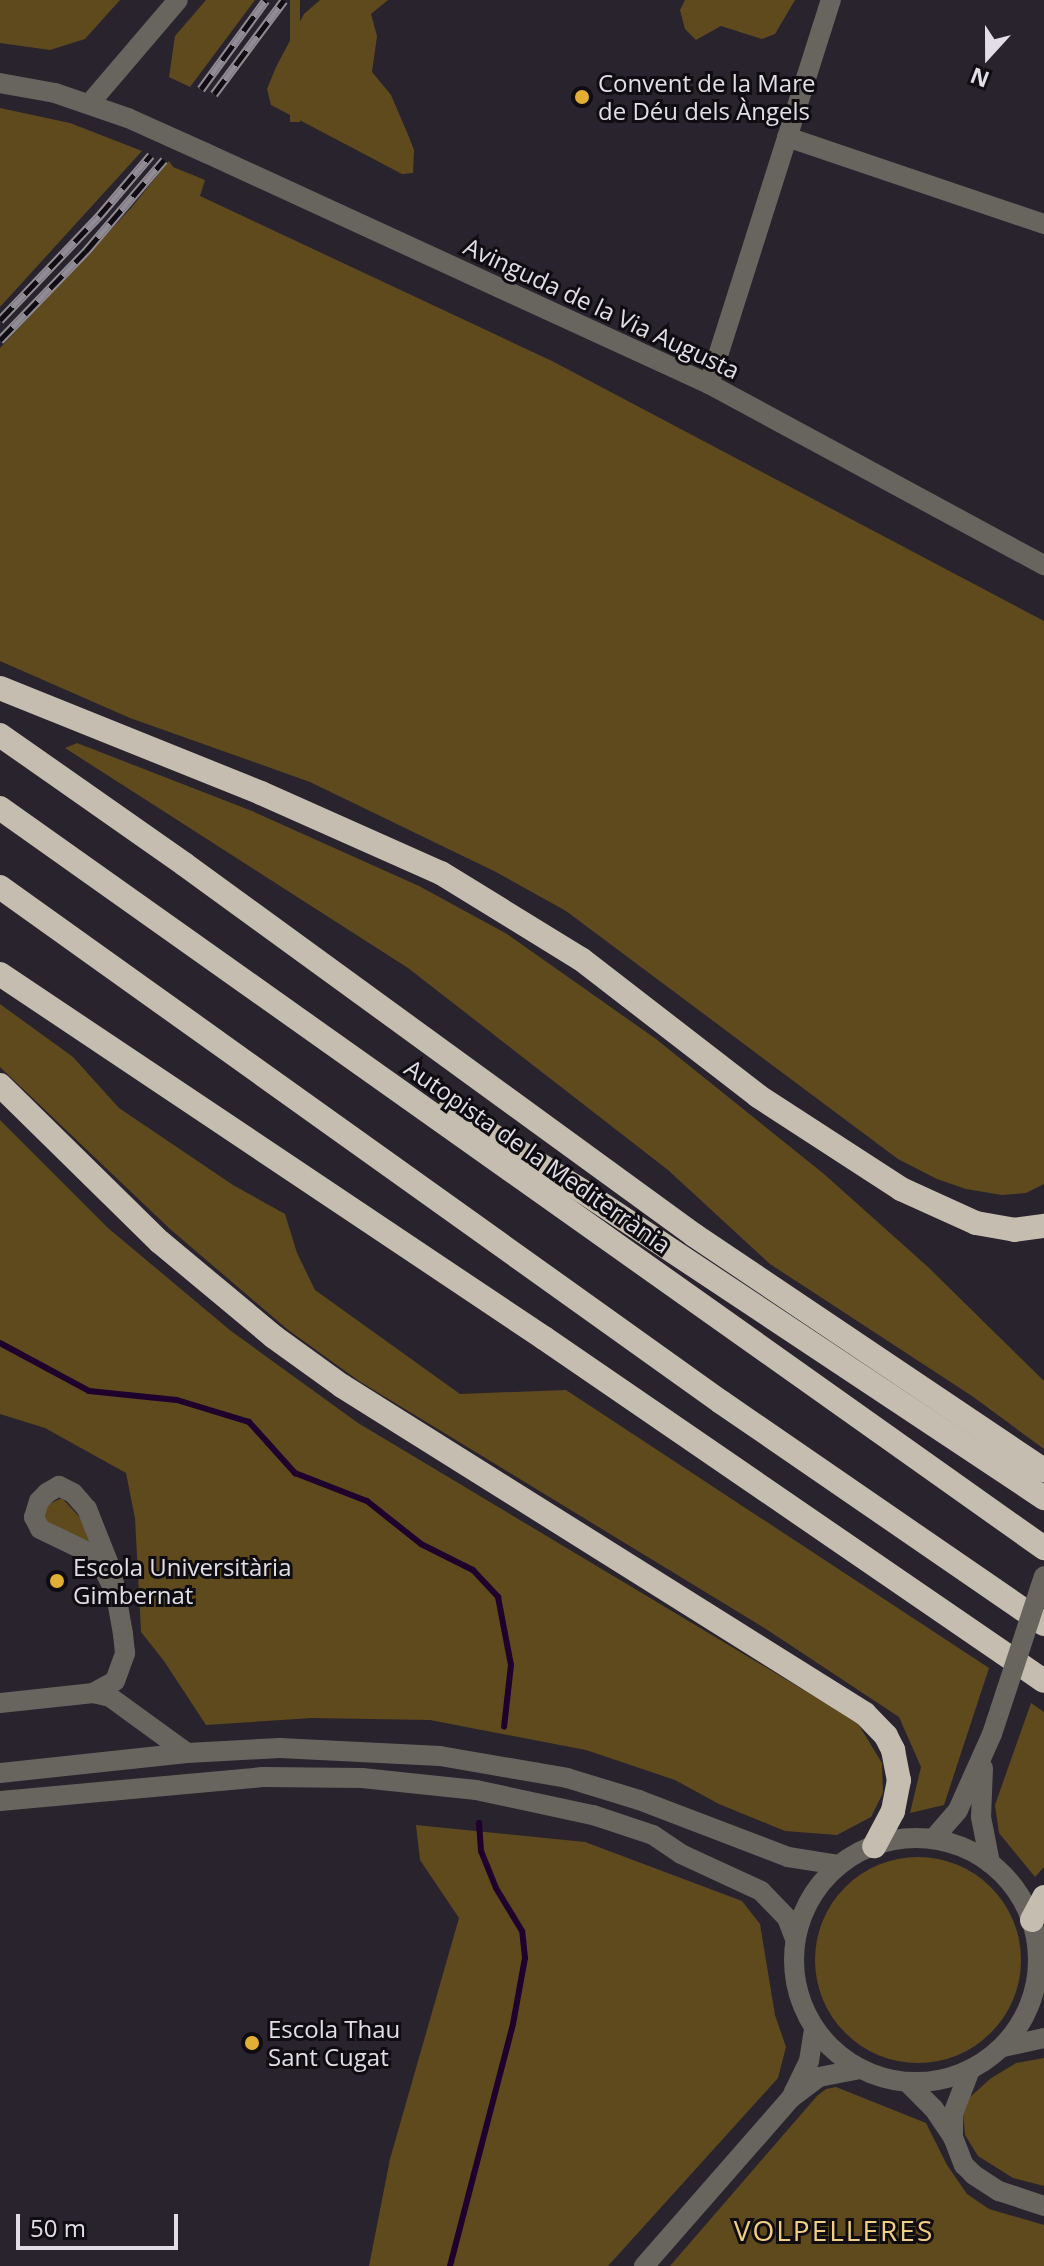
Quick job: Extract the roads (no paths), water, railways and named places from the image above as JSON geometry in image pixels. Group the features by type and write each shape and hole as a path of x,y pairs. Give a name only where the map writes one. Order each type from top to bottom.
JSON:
{"highway":[{"path":"0,688 274,799 441,873 581,959 758,1096 901,1189 976,1223 1014,1230 1044,1226"},
{"path":"0,735 184,864 694,1235 1044,1470"},
{"name":"Autopista de la Mediterrània","path":"0,808 1044,1548"},
{"path":"0,887 721,1402 1044,1624"},
{"path":"0,974 544,1338 1044,1681"},
{"path":"260,992 582,1191 1044,1498"},
{"path":"0,1085 160,1242 274,1337 342,1386 865,1714 886,1736 893,1750 899,1780 893,1811 874,1846"},
{"path":"1032,1920 1044,1897"}],"street":[{"path":"0,83 90,103 178,0"},
{"path":"709,384 831,0"},
{"name":"Avinguda de la Via Augusta","path":"90,103 206,153 709,384 1044,565"},
{"path":"787,137 1044,224"},
{"path":"0,1703 93,1693 109,1686 122,1666 125,1653 112,1572 87,1509 73,1493 59,1486 47,1493 39,1501 34,1517 40,1529 88,1552 100,1562 115,1591"},
{"path":"933,1839 958,1810 984,1759 1044,1576"},
{"path":"93,1693 124,1705 187,1753"},
{"path":"0,1773 187,1753 280,1748 366,1750 512,1767 567,1778 639,1800 788,1857 839,1865"},
{"path":"984,1759 981,1817 990,1863"},
{"path":"0,1801 263,1777 362,1778 491,1792 593,1815 653,1835 681,1854 761,1891 787,1918 795,1939 796,1985 814,2028 837,2053 860,2069 907,2082 944,2080 970,2070 1003,2047 1018,2028 1032,2000 1041,1957 1032,1920 1013,1885 990,1863 963,1848 933,1839 899,1839 874,1846 839,1865 812,1895 795,1939"},
{"path":"791,2098 809,2061 814,2028"},
{"path":"1003,2047 1044,2038"},
{"path":"644,2266 791,2098 819,2077 860,2069"},
{"path":"953,2137 953,2114 970,2070"},
{"path":"907,2082 934,2109 953,2137 964,2165 985,2184 1044,2206"}],"waterway":[{"path":"0,1343 89,1391 177,1400 249,1422 295,1473 367,1501 421,1544 473,1570 498,1597 511,1665 504,1727"},
{"path":"450,2266 513,2024 525,1958 522,1931 496,1888 481,1851 479,1823"}],"railway":[{"path":"201,89 266,0"},
{"path":"214,94 284,0"},
{"path":"0,320 99,216 151,155"},
{"path":"0,340 86,251 164,160"}],"place":[{"name":"Convent de la Mare de Déu dels Àngels","path":"582,97"},
{"name":"Escola Universitària Gimbernat","path":"57,1581"},
{"name":"Escola Thau Sant Cugat","path":"252,2043"}],"district":[{"name":"VOLPELLERES","path":"834,2230"}]}
